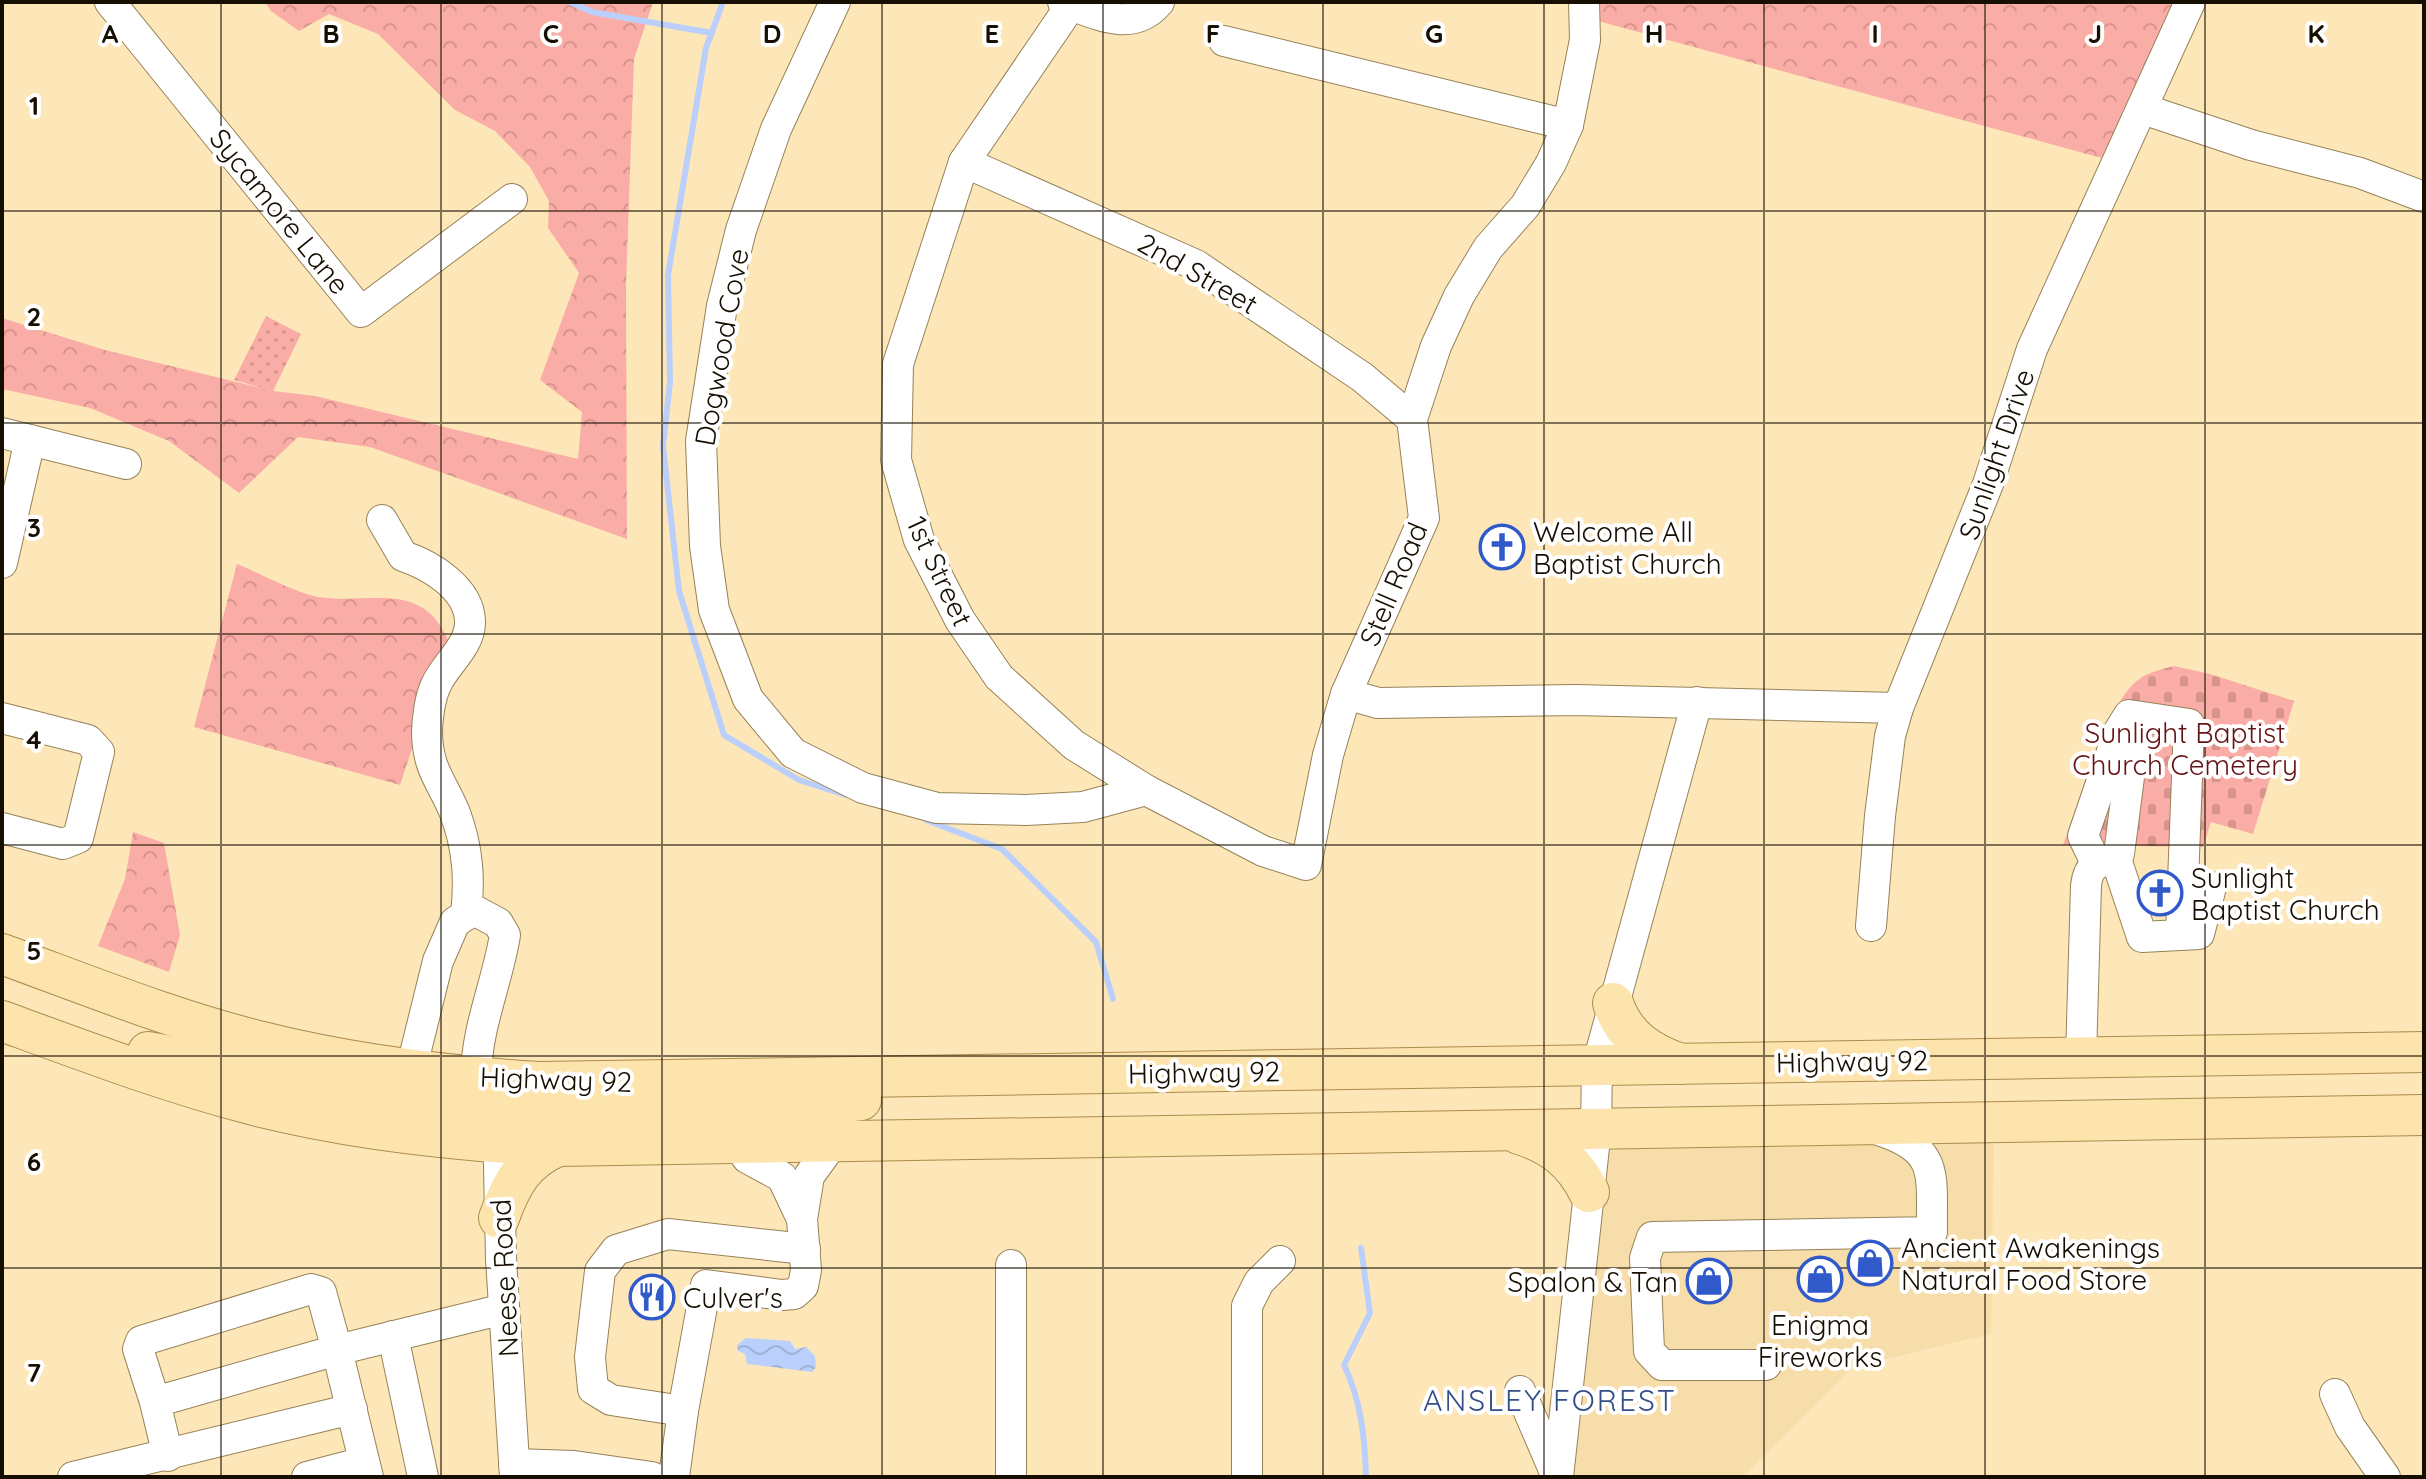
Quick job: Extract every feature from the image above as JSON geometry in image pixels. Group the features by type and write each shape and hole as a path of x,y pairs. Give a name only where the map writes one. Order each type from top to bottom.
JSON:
{"main road":[{"name":"Highway 92","path":"2,954 150,1008 273,1045 342,1060 411,1070 492,1103 558,1146 2424,1115"},
{"path":"2,983 72,999 150,1008"},
{"path":"1613,1003 1621,1022 1637,1042 1681,1064"},
{"name":"Highway 92","path":"2,1021 189,1087 251,1104 343,1124 431,1136 492,1103 604,1113 802,1108 872,1098 942,1077 2424,1052"},
{"path":"72,1047 134,1050 207,1063 296,1085 434,1108 492,1103"},
{"path":"1504,1131 1554,1148 1577,1169 1589,1192"},
{"path":"431,1136 482,1169 499,1206 522,1169 533,1158 558,1146"}],"street":[{"name":"Sycamore Lane","path":"110,2 361,312 512,199"},
{"name":"Dogwood Cove","path":"835,2 776,129 741,230 722,306 701,441 705,546 714,610 748,699 793,753 863,788 937,808 1026,810 1083,807 1146,790"},
{"name":"1st Street","path":"1159,2 1149,14 1127,21 1067,3 964,162 898,364 896,460 919,540 960,620 999,677 1074,745 1146,790 1263,851 1306,865"},
{"name":"Stell Road","path":"1306,865 1328,755 1346,694 1424,518 1412,419 1436,346 1459,296 1488,248 1525,206 1551,163 1568,125 1585,40 1584,2"},
{"name":"Sunlight Drive","path":"1871,926 1880,816 1890,736 1898,708 1988,484 2032,349 2190,2"},
{"path":"1224,41 1568,125"},
{"path":"2143,109 2251,145 2360,173 2424,197"},
{"name":"2nd Street","path":"964,162 1196,265 1362,377 1412,419"},
{"path":"2,563 16,436 126,464"},
{"path":"382,520 403,556 425,563 461,594 470,621 462,648 435,686 427,730 431,767 454,811 467,850 469,888 466,915 455,922 438,961 411,1070"},
{"path":"1346,694 1378,703 1697,702 1898,708"},
{"path":"1558,1477 1596,1129 1597,1066 1697,702"},
{"path":"2081,1057 2086,886 2090,869 2119,854 2136,717 2189,724 2181,935"},
{"path":"2,718 88,740 99,752 78,838 63,844 2,828"},
{"path":"2106,861 2142,937 2199,934 2211,887"},
{"name":"Neese Road","path":"466,915 474,910 498,923 505,935 476,1054 492,1103 515,1470"},
{"path":"1931,1171 1944,1150 1982,1123"},
{"path":"1766,1365 1662,1365 1649,1351 1645,1258 1652,1237 1932,1232 1931,1171 1925,1158 1908,1142 1862,1125"},
{"path":"674,1477 706,1285 782,1295 794,1294 803,1286 805,1249 802,1219 809,1176 833,1143"},
{"path":"738,1144 747,1158 782,1177 802,1219"},
{"path":"683,1411 611,1400 593,1389 590,1357 600,1271 616,1250 668,1234 805,1249"},
{"path":"1247,1477 1247,1306 1259,1282 1280,1261"},
{"path":"1011,1265 1011,1477"},
{"path":"168,1456 138,1349 141,1341 311,1289 321,1292 366,1470 307,1477"},
{"path":"155,1402 337,1350 504,1309"},
{"path":"393,1336 423,1477"},
{"path":"1520,1391 1558,1477"},
{"path":"2335,1394 2350,1427 2385,1477"},
{"path":"73,1477 107,1473 352,1409"},
{"path":"515,1470 574,1466 638,1476"}],"shaded area":[{"path":"1994,1132 1991,1334 1853,1367 1742,1477 1554,1477 1581,1151"}],"green space":[{"path":"265,2 653,2 634,59 626,285 627,539 370,447 298,437 239,493 169,441 90,408 2,389 2,318 105,350 578,459 582,412 540,380 579,273 548,228 549,201 530,167 495,131 455,110 378,34 329,14 299,31 271,11"},
{"path":"1575,2 2185,2 2131,166 1576,15"},
{"path":"266,316 301,334 273,391 234,380"},
{"path":"237,564 318,597 409,602 424,609 437,621 448,640 400,785 194,727"},
{"name":"Sunlight Baptist Church Cemetery","path":"2174,666 2294,701 2253,834 2211,822 2203,847 2063,845 2114,711 2138,680"},
{"path":"133,832 164,843 180,935 169,972 98,946 125,879"}],"water":[{"path":"746,1338 790,1341 795,1349 806,1347 815,1356 816,1367 812,1372 747,1364 745,1354 738,1351 737,1345"}],"waterway":[{"path":"570,2 592,12 712,33"},
{"path":"723,2 706,48 668,275 670,382 663,446 679,591 724,735 799,780 846,795"},
{"path":"926,820 1002,849 1096,942 1113,999"},
{"path":"1361,1248 1370,1313 1344,1365 1361,1420 1366,1477"}],"place":[{"name":"Welcome All Baptist Church","path":"1502,547"},
{"name":"Sunlight Baptist Church","path":"2160,893"},
{"name":"Ancient Awakenings Natural Food Store","path":"1870,1263"},
{"name":"Enigma Fireworks","path":"1820,1279"},
{"name":"Spalon & Tan","path":"1709,1281"},
{"name":"Culver's","path":"652,1297"}],"district":[{"name":"ANSLEY FOREST","path":"1550,1400"}]}
